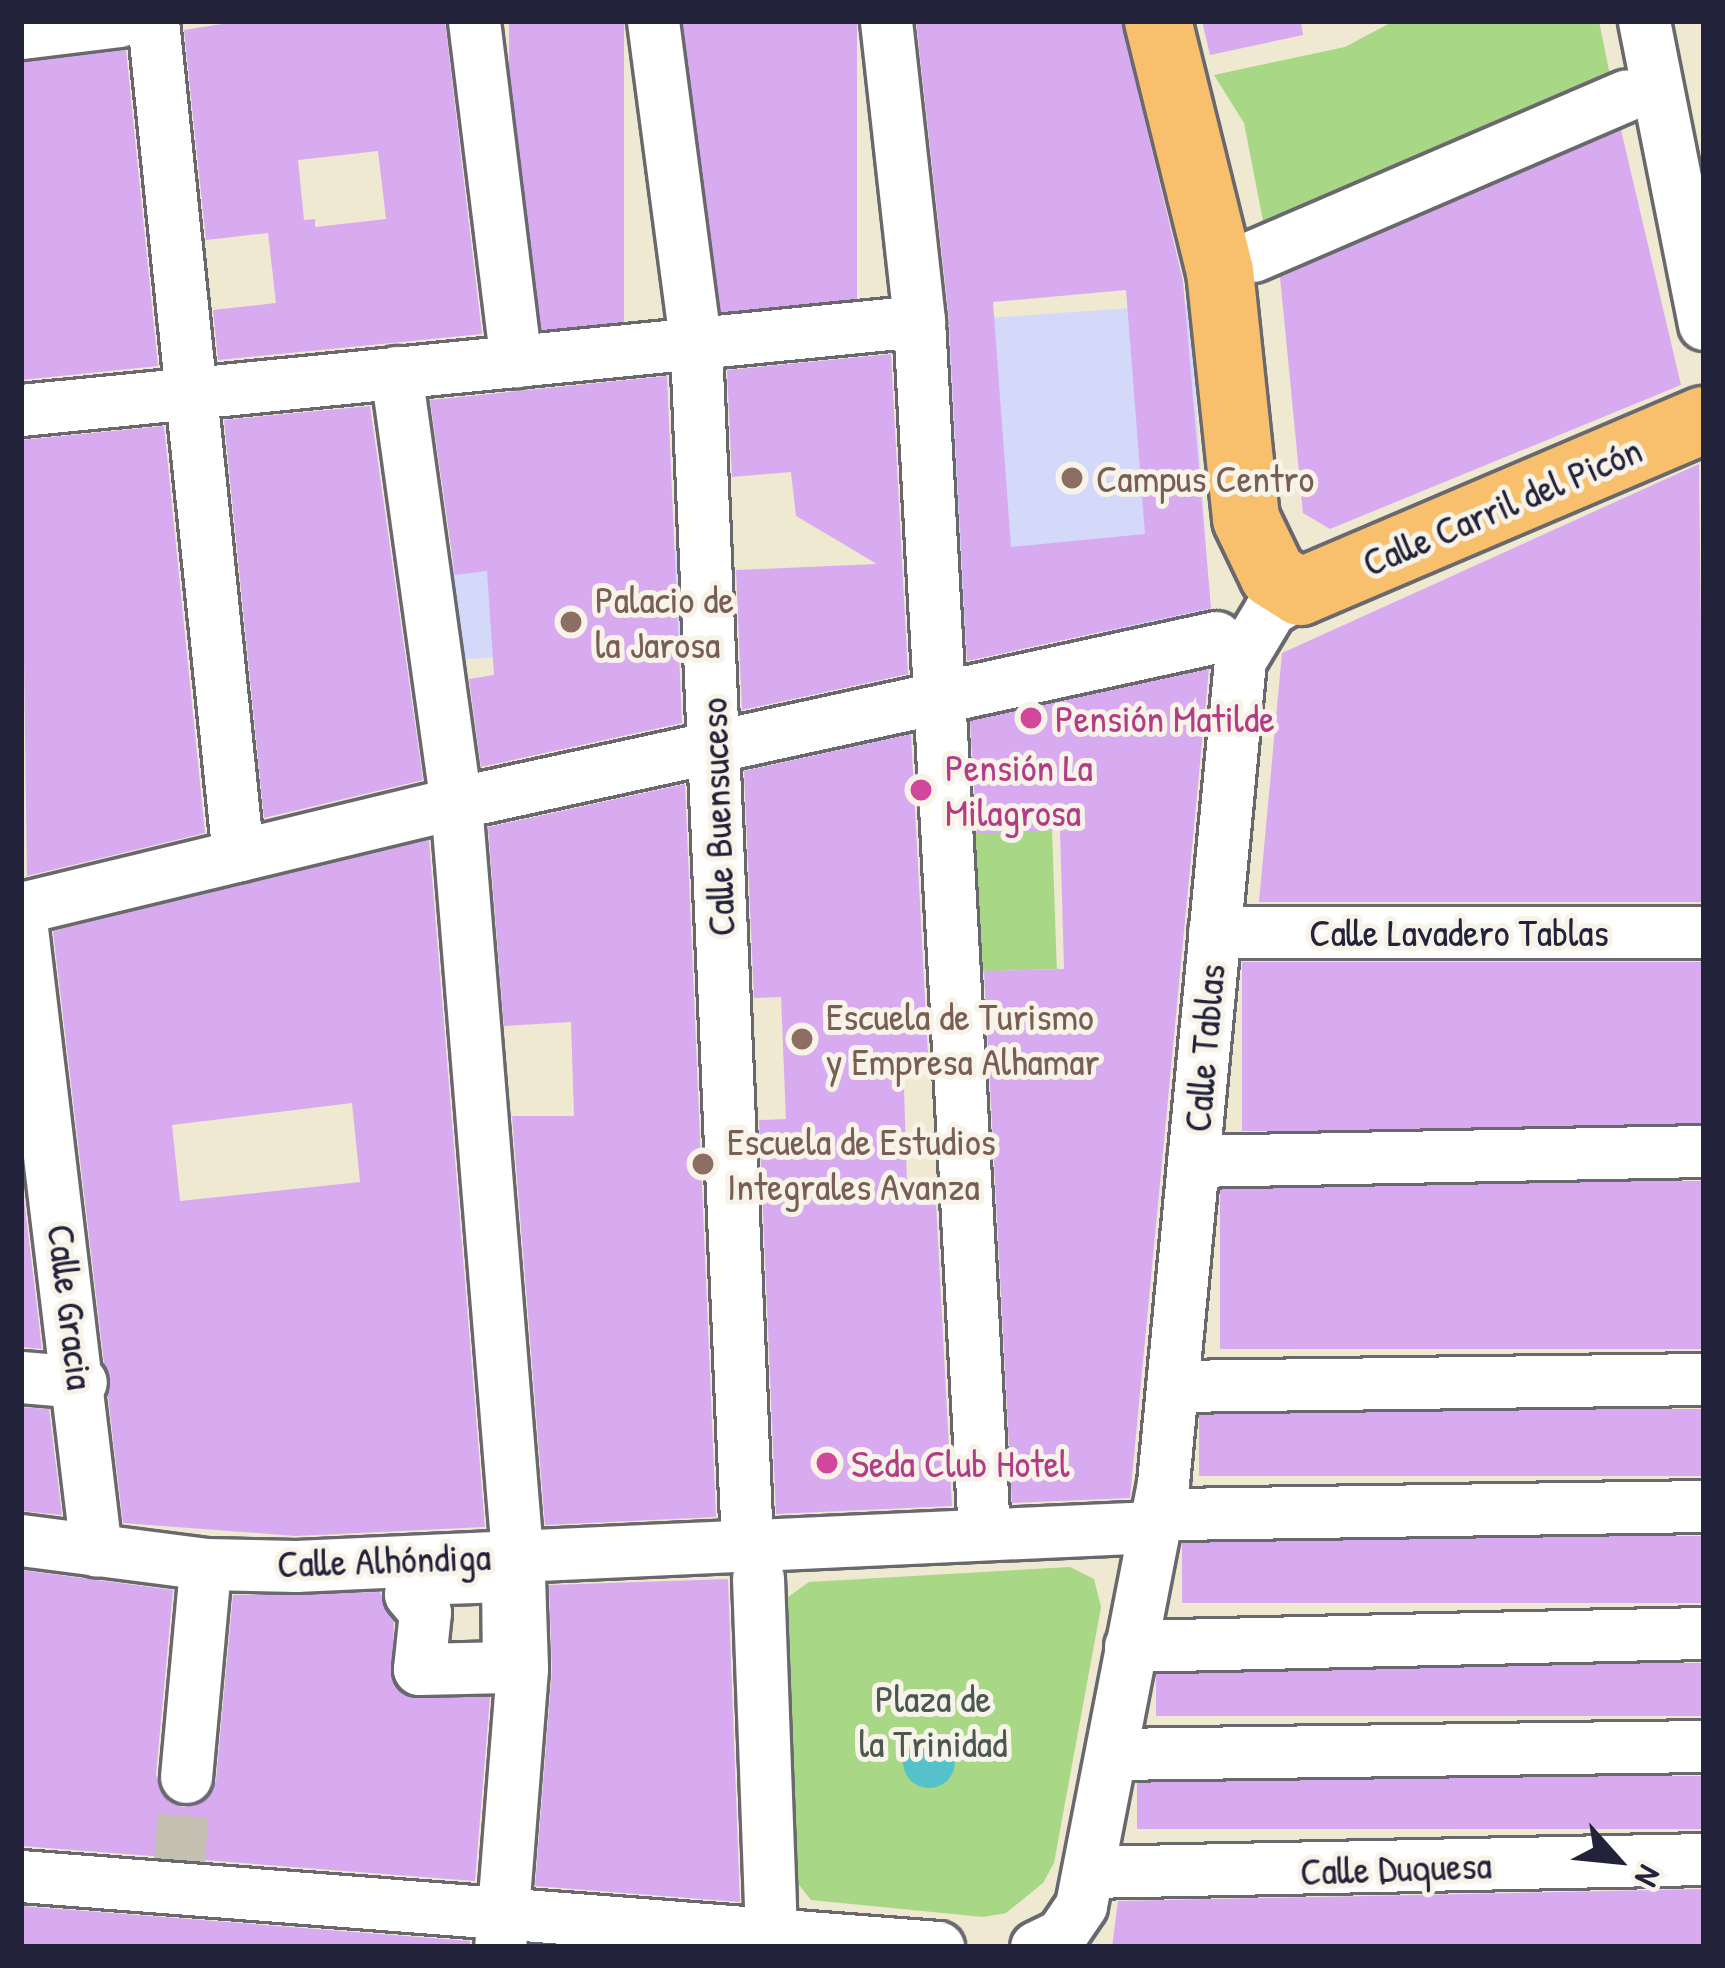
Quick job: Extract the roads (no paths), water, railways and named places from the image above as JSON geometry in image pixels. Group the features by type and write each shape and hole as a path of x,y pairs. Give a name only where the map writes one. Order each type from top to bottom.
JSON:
{"main road":[{"path":"1157,21 1220,271 1246,519 1256,554 1300,592"},
{"name":"Calle Carril del Picón","path":"1300,592 1704,420"}],"street":[{"path":"21,33 119,21"},
{"path":"153,21 238,856"},
{"path":"474,21 516,361"},
{"name":"Calle Buensuceso","path":"653,21 695,346 753,1561"},
{"path":"886,21 919,321 984,1534"},
{"path":"1644,21 1704,324"},
{"path":"1253,256 1626,95"},
{"path":"21,410 919,321"},
{"path":"396,372 456,803 517,1555 522,1670 501,1929"},
{"name":"Calle Tablas","path":"1163,1521 1240,660 1270,610 1300,592"},
{"path":"21,908 456,803 1216,637"},
{"name":"Calle Gracia","path":"21,920 81,1382 96,1551"},
{"name":"Calle Lavadero Tablas","path":"1214,932 1704,932"},
{"path":"21,997 21,1028"},
{"path":"1193,1161 1704,1151"},
{"path":"21,1377 81,1382"},
{"path":"1172,1386 1704,1379"},
{"path":"759,1920 753,1561 984,1534 1163,1521 1704,1507"},
{"path":"1036,1947 1073,1920 1089,1872 1130,1646 1163,1521"},
{"name":"Calle Alhóndiga","path":"21,1540 96,1551 296,1566 517,1555 753,1561"},
{"path":"186,1778 203,1590"},
{"path":"1130,1646 1704,1633"},
{"path":"1111,1754 1704,1746"},
{"name":"Calle Duquesa","path":"1089,1872 1704,1859"},
{"path":"21,1876 178,1876 501,1929 759,1920 938,1947"}],"water":[{"path":"929,1736 948,1743 955,1762 948,1781 929,1788 910,1781 903,1762 910,1743"}],"tunnel":[{"path":"179,1866 186,1777"}],"place":[{"name":"Campus Centro","path":"1072,478"},
{"name":"Palacio de la Jarosa","path":"571,622"},
{"name":"Pensión Matilde","path":"1031,718"},
{"name":"Pensión La Milagrosa","path":"921,790"},
{"name":"Escuela de Turismo y Empresa Alhamar","path":"802,1039"},
{"name":"Escuela de Estudios Integrales Avanza","path":"703,1164"},
{"name":"Seda Club Hotel","path":"827,1463"}],"park label":[{"name":"Plaza de la Trinidad","path":"933,1722"}]}
